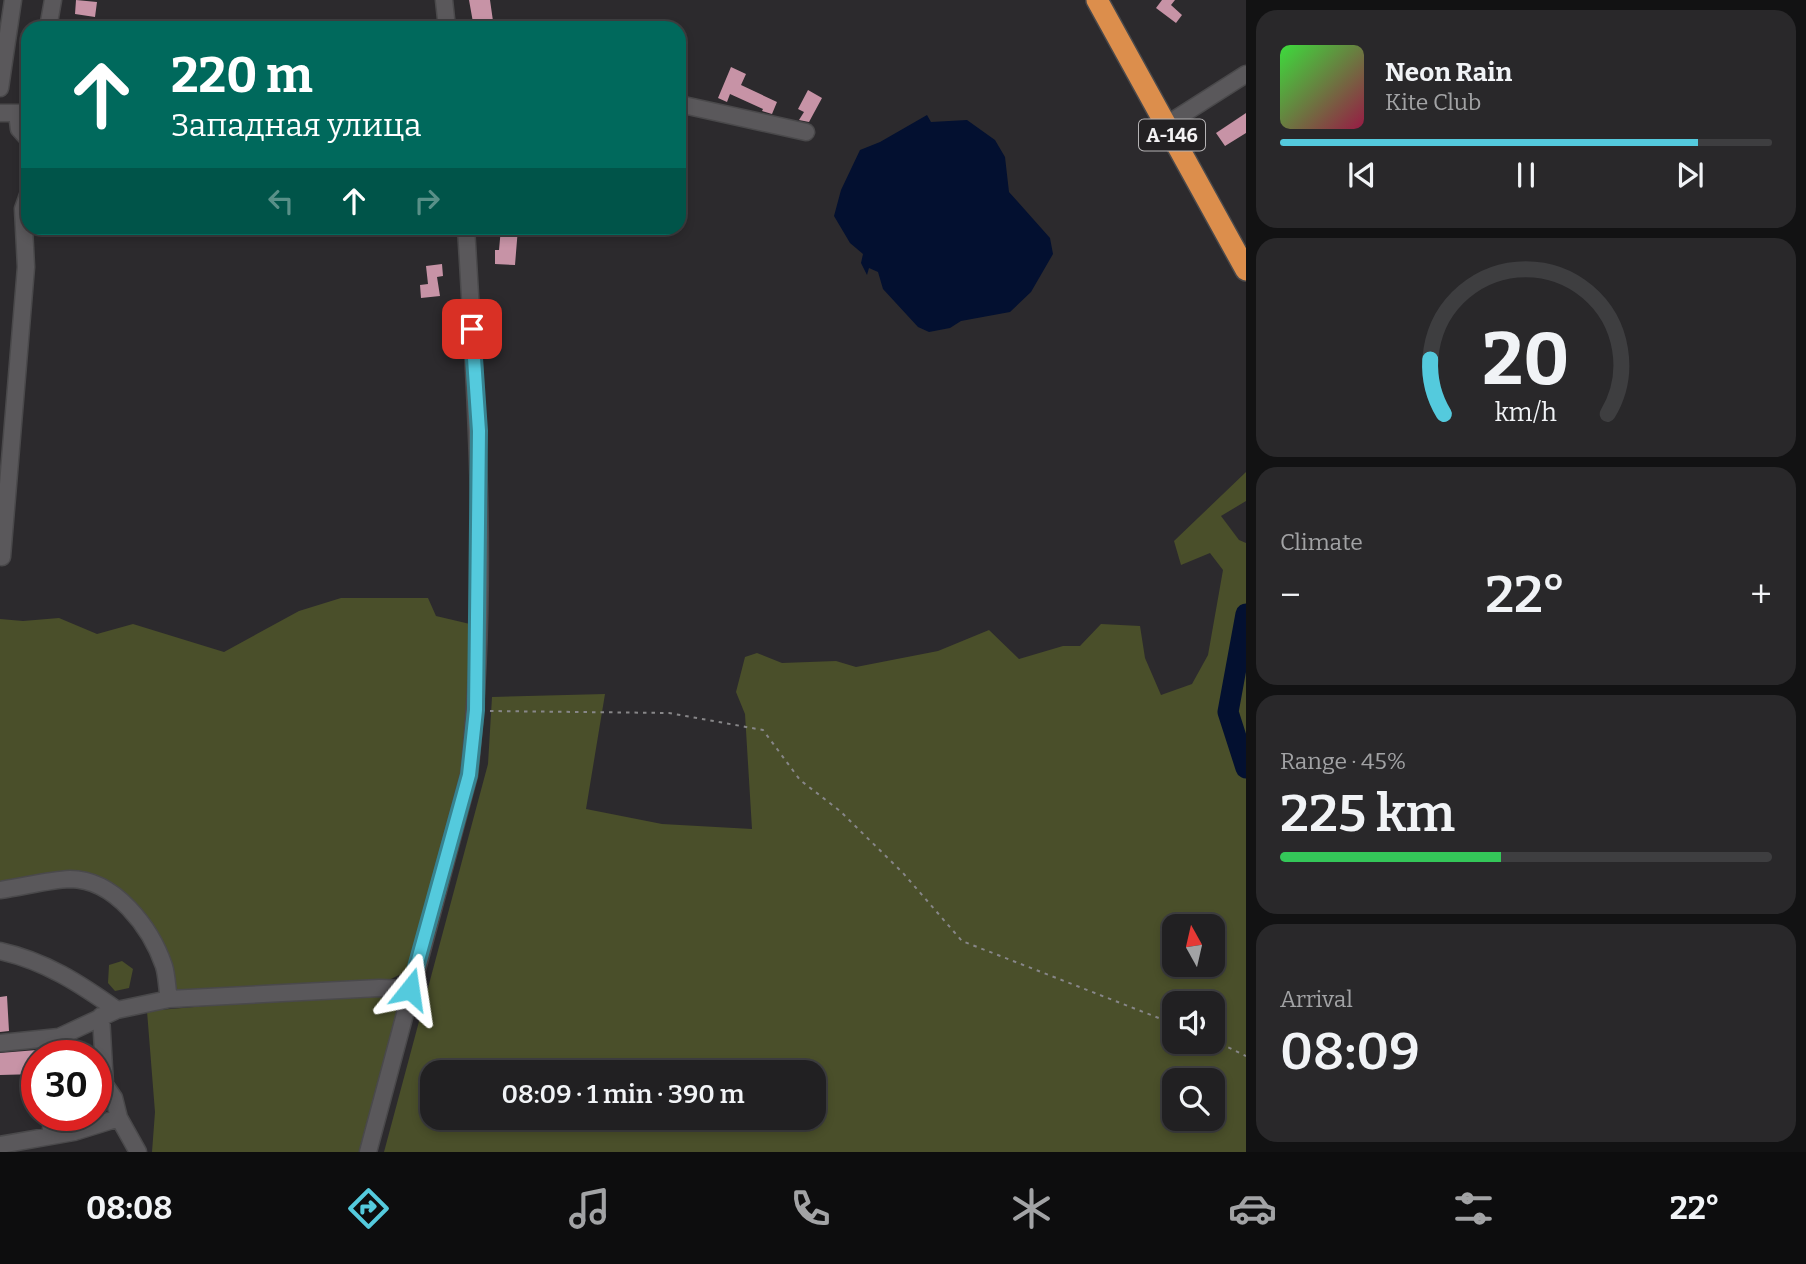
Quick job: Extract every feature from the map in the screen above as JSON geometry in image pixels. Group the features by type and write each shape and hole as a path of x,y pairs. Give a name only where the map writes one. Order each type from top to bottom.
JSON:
{"highway":[{"name":"А-146","path":"1097,0 1246,270"}],"street":[{"path":"49,21 53,0"},
{"path":"444,0 446,21"},
{"path":"0,88 8,6"},
{"path":"1166,125 1246,74"},
{"path":"686,106 806,132"},
{"path":"0,113 21,113"},
{"path":"2,557 26,267 24,235"},
{"path":"368,1152 469,775 476,710 479,431 466,235"},
{"path":"0,890 70,879 96,883 124,904 151,936 165,968 169,999"},
{"path":"0,951 48,966 117,1010"},
{"path":"0,1043 59,1037 117,1010 169,999 379,988 410,989"},
{"path":"101,1016 101,1040"},
{"path":"112,1096 119,1118 138,1152"},
{"path":"0,1145 74,1132 119,1118"},
{"path":"50,1136 51,1131"}],"path":[{"path":"476,710 669,713 764,730 800,780 840,811 903,873 962,941 1162,1019"},
{"path":"1225,1046 1246,1056"}],"green space":[{"path":"1246,472 1246,501 1221,516 1239,540 1246,543 1246,1152 384,1152 488,764 492,697 605,694 586,809 662,824 752,829 745,714 736,692 745,657 757,653 782,663 836,661 856,667 938,651 989,630 1019,659 1063,646 1080,646 1101,624 1140,626 1145,658 1161,695 1192,684 1208,655 1223,570 1210,553 1181,565 1174,541"},
{"path":"341,598 428,598 436,616 470,624 471,714 460,781 417,946 405,972 391,979 176,994 166,959 99,878 0,883 0,619 23,621 59,618 97,634 133,624 224,652 299,611"},
{"path":"122,961 133,969 129,988 115,991 108,983 109,965"},
{"path":"350,994 389,997 397,1006 396,1035 364,1152 152,1152 155,1112 147,1011"}],"water":[{"path":"927,115 931,122 967,120 995,140 1005,157 1009,192 1050,238 1053,254 1031,292 1010,312 961,321 950,328 929,332 918,327 883,289 878,272 869,268 867,275 861,263 863,254 850,243 834,216 841,190 860,150 880,142"}],"building":[{"path":"76,0 97,2 95,17 75,14"},
{"path":"469,0 490,0 493,21 473,21"},
{"path":"1162,0 1175,0 1171,5 1182,15 1176,23 1156,8"},
{"path":"731,67 746,74 741,85 777,102 772,114 730,94 727,102 718,98"},
{"path":"808,90 822,98 809,122 799,120 804,112 798,109"},
{"path":"1246,113 1246,133 1225,146 1216,133"},
{"path":"500,235 517,235 515,265 495,264 495,250 499,250"},
{"path":"442,264 443,276 437,277 440,296 421,298 420,285 428,284 426,266"},
{"path":"7,996 9,1031 0,1032 0,997"},
{"path":"21,1051 21,1074 0,1075 0,1053"}],"waterway":[{"path":"1246,614 1228,712 1246,768"}],"route":[{"path":"410,989 469,775 476,710 479,431 472,329"}]}
